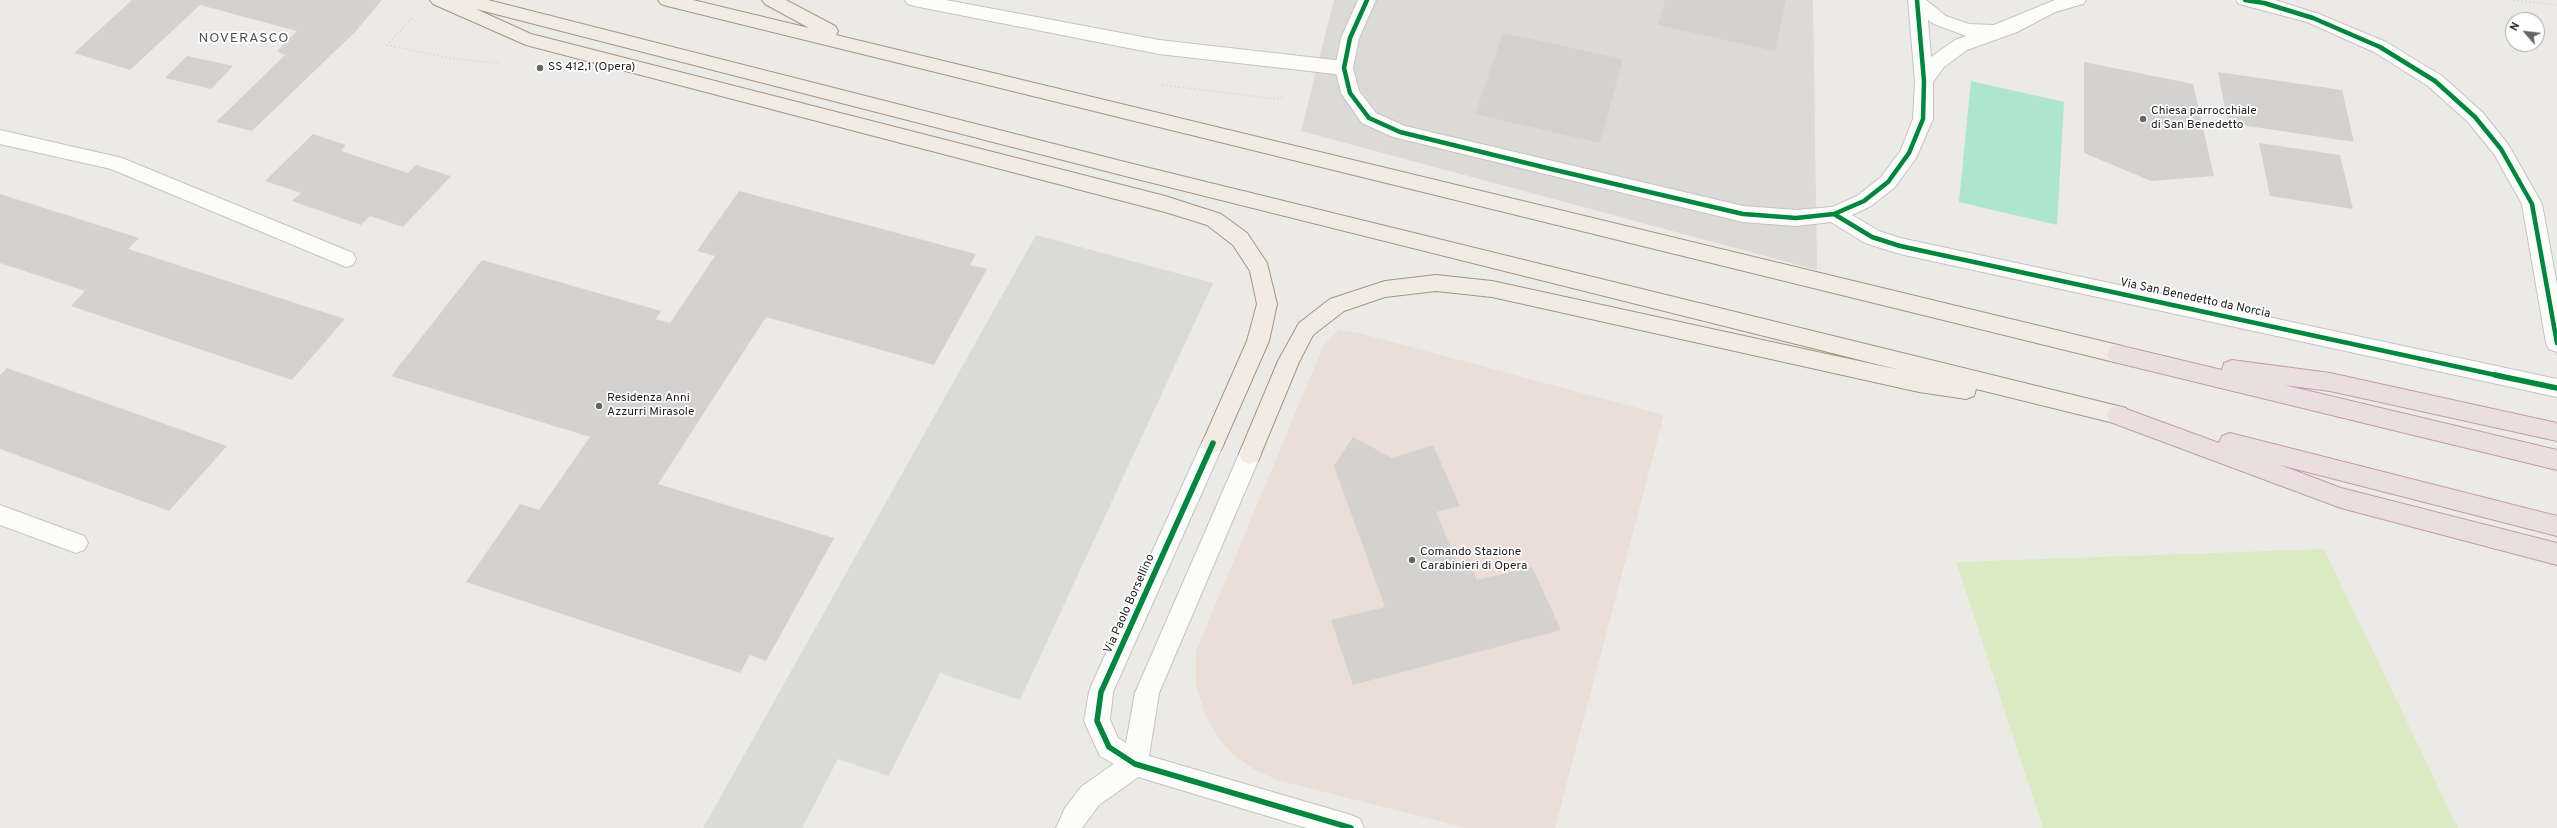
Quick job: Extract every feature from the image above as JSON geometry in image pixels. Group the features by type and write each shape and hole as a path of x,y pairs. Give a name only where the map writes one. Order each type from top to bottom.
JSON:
{"highway":[{"path":"2118,354 2330,382 2557,432"},
{"path":"2118,354 2557,460"},
{"path":"2118,415 2557,526"},
{"path":"2118,415 2341,498 2557,554"}],"main road":[{"path":"438,0 526,39 1157,202 1214,219 1240,239 1260,269 1267,304 1258,341 1213,443"},
{"path":"464,0 1129,170 2118,415"},
{"path":"667,0 2118,354"},
{"path":"771,0 857,46"},
{"path":"1250,454 1289,361 1306,329 1337,305 1385,289 1436,283 1492,288 1919,383 2118,415"}],"street":[{"path":"914,0 1159,47 1344,68"},
{"path":"1367,0 1350,38 1344,68 1350,92 1368,118 1400,132 1743,214 1796,218 1834,214 1864,201 1888,182 1909,153 1923,119 1924,81 1917,1"},
{"path":"2011,27 2026,16 2031,0"},
{"path":"1924,81 1938,62 1961,45 1993,32 2011,27 2049,8 2077,0"},
{"path":"2245,0 2264,3 2313,18 2380,47 2435,81 2475,117 2502,149 2532,204 2557,343"},
{"path":"1917,1 1940,20 1967,30 1993,32"},
{"path":"0,137 116,163 346,259"},
{"name":"Via San Benedetto da Norcia","path":"1834,214 1872,237 1900,246 2557,388"},
{"name":"Via Paolo Borsellino","path":"1213,443 1101,692 1097,720 1109,747 1135,764 1351,828"},
{"path":"1069,828 1074,817 1090,796 1135,764 1147,693 1250,454"},
{"path":"0,515 76,543"}],"path":[{"path":"2509,0 2557,5"},
{"path":"414,17 387,45 455,59 505,63"}],"shaded area":[{"path":"1334,0 1813,0 1817,270 1301,131"},
{"path":"1036,235 1213,283 1020,700 940,673 889,776 838,759 802,828 703,828"},
{"path":"1339,330 1359,333 1664,415 1555,828 1466,828 1277,780 1255,770 1233,755 1218,737 1205,715 1196,685 1196,651 1324,344"}],"green space":[{"path":"1971,81 2064,102 2057,225 1959,202"},
{"path":"2324,549 2458,828 2043,828 1956,562"}],"building":[{"path":"132,0 382,0 355,32 252,131 216,122 285,55 277,51 297,31 200,5 130,70 74,53"},
{"path":"1665,0 1786,0 1775,51 1658,25"},
{"path":"1503,33 1623,59 1600,143 1475,114"},
{"path":"187,56 233,66 211,89 165,78"},
{"name":"Chiesa parrocchiale di San Benedetto","path":"2084,62 2193,84 2214,176 2151,181 2084,153"},
{"path":"2218,72 2342,90 2354,142 2228,123"},
{"path":"313,134 346,145 341,151 408,173 416,165 451,176 403,227 370,216 361,225 292,201 301,193 265,181"},
{"path":"2259,143 2340,155 2353,209 2270,196"},
{"name":"Residenza Anni Azzurri Mirasole","path":"739,191 976,254 970,265 987,269 934,365 766,317 658,484 834,538 766,661 750,655 740,673 466,582 520,504 539,510 590,437 391,376 482,260 661,311 656,319 670,323 715,256 697,251"},
{"path":"0,194 139,238 128,249 345,319 292,380 71,306 85,291 0,263"},
{"path":"7,368 227,446 169,511 0,449 0,375"},
{"name":"Comando Stazione Carabinieri di Opera","path":"1353,437 1392,458 1433,445 1460,506 1436,512 1457,562 1469,559 1477,580 1532,567 1561,630 1353,685 1331,620 1385,607 1334,466"}],"cycle path":[{"path":"1367,0 1350,38 1344,68 1350,93 1369,118 1400,132 1555,170 1743,214 1796,218 1834,214 1864,201 1888,182 1909,153 1923,119 1924,81 1917,0"},
{"path":"2245,0 2264,3 2313,18 2380,47 2435,81 2475,117 2501,149 2532,204 2557,343"},
{"path":"1834,214 1872,237 1900,246 2557,388"},
{"path":"1213,443 1101,692 1097,721 1109,747 1135,764 1351,828"}],"place":[{"name":"SS 412,1 (Opera)","path":"540,68"},
{"name":"Chiesa parrocchiale di San Benedetto","path":"2143,119"},
{"name":"Residenza Anni Azzurri Mirasole","path":"599,406"},
{"name":"Comando Stazione Carabinieri di Opera","path":"1412,560"}],"district":[{"name":"NOVERASCO","path":"244,39"}]}
